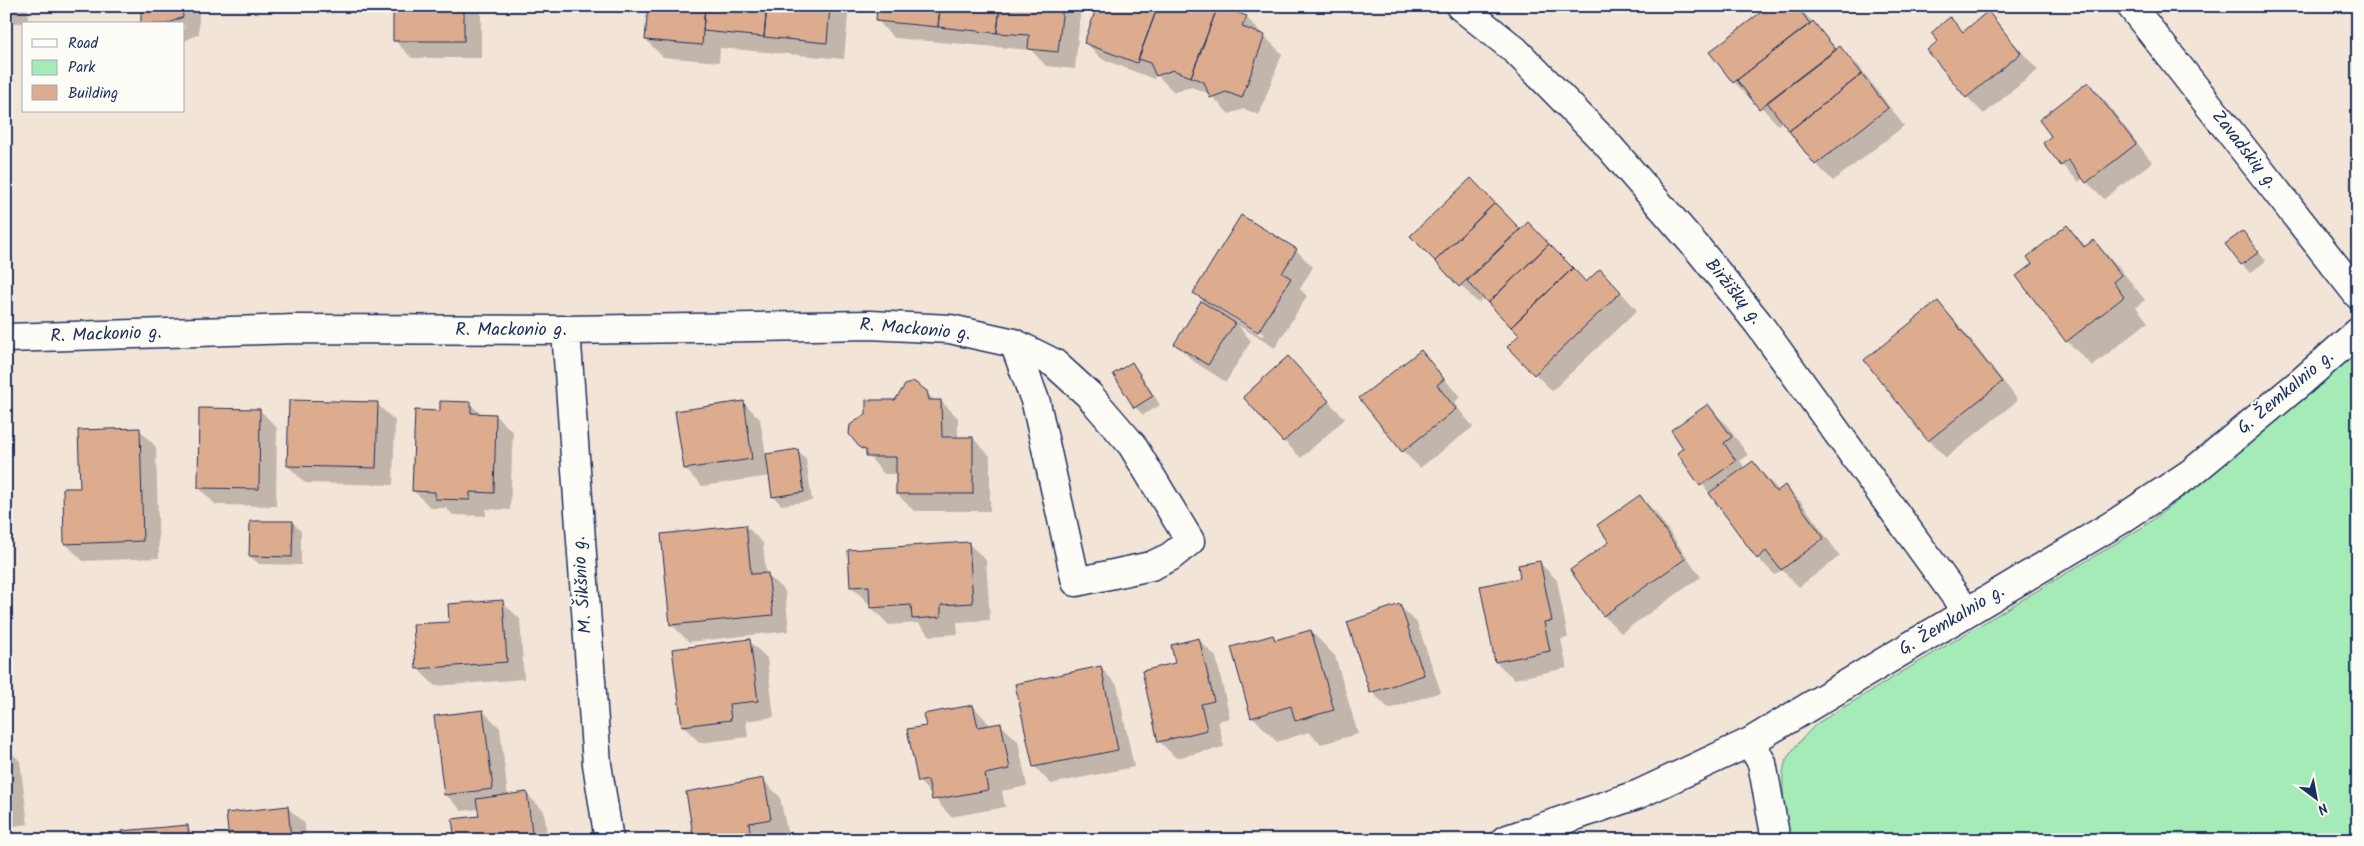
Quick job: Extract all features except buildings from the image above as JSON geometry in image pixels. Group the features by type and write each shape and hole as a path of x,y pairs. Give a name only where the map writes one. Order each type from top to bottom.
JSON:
{"street":[{"name":"Biržiškų g.","path":"1460,6 1515,50 1594,130 1699,250 1758,323 1967,612"},
{"name":"Zavadskių g.","path":"2131,6 2358,295"},
{"name":"R. Mackonio g.","path":"6,338 295,329 566,330 870,325 950,329 1014,343 1054,363 1089,395 1132,446 1190,541 1170,557 1151,566 1076,582 1036,403 1014,343"},
{"name":"M. Šikšnio g.","path":"566,330 596,754 609,840"},
{"name":"G. Žemkalnio g.","path":"1505,840 1639,794 1750,742 2119,522 2191,473 2358,332"},
{"path":"1750,742 1762,763 1776,840"}],"green space":[{"path":"2358,355 2358,840 1790,840 1783,788 1784,768 1792,751 1816,724 2143,527 2209,477 2348,360"}]}
